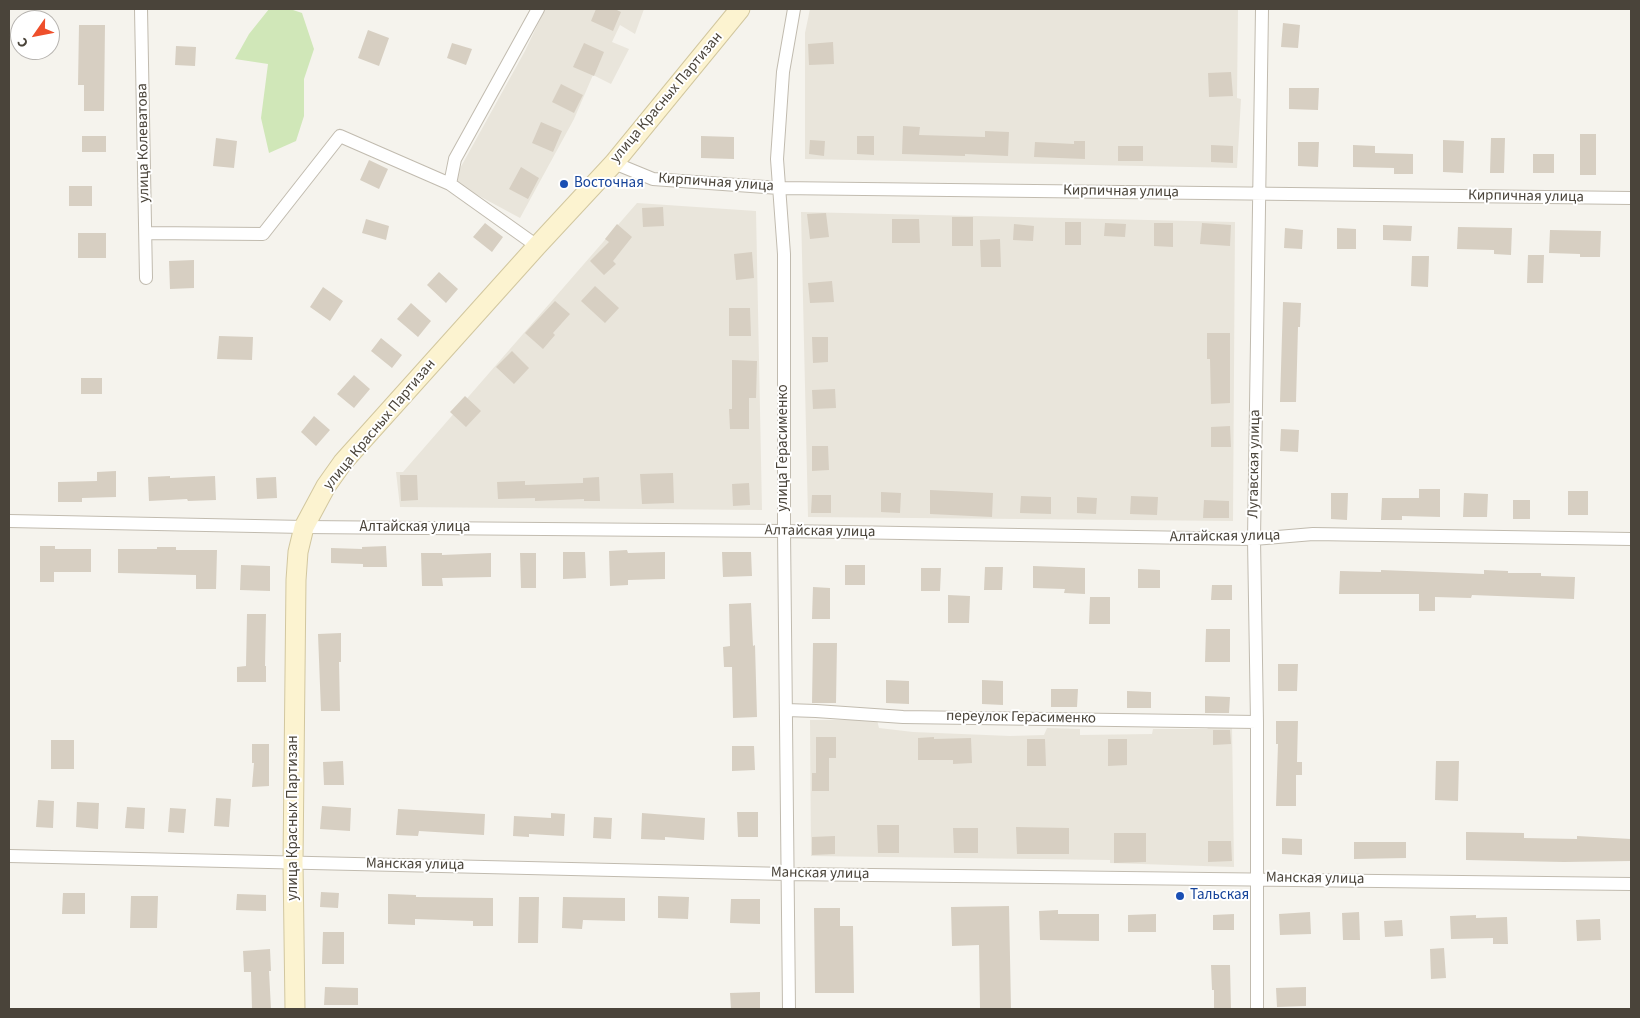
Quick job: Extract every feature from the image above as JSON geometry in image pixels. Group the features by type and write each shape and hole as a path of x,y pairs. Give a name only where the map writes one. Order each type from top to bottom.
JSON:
{"main road":[{"name":"улица Красных Партизан","path":"295,1009 293,862 296,580 298,552 304,527 326,486 344,462 537,246 614,163 740,9"}],"street":[{"name":"улица Колеватова","path":"141,9 146,278"},
{"path":"450,184 455,160 538,9"},
{"name":"улица Герасименко","path":"789,1009 784,531 784,254 777,160 783,72 794,9"},
{"name":"Лугавская улица","path":"1257,1009 1257,722 1254,539 1262,9"},
{"path":"146,233 263,234 340,136 450,184 537,246"},
{"name":"Кирпичная улица","path":"614,163 653,179 780,188 1631,198"},
{"name":"Алтайская улица","path":"9,521 304,527 784,531 1254,539 1313,534 1631,540"},
{"name":"переулок Герасименко","path":"786,710 816,710 903,717 1257,722"},
{"name":"Манская улица","path":"9,856 787,874 1256,878 1631,884"}],"shaded area":[{"path":"545,9 644,9 635,34 620,25 612,42 629,49 611,84 593,75 574,119 520,218 457,184 458,172 525,51"},
{"path":"810,9 1238,9 1237,98 1241,99 1237,168 805,159 805,33"},
{"path":"637,203 756,211 762,510 400,507 396,472 403,472"},
{"path":"801,212 1235,222 1233,521 808,517"},
{"path":"810,720 877,720 879,728 913,732 1010,736 1044,735 1047,728 1080,729 1080,735 1152,734 1153,729 1207,729 1209,727 1232,726 1234,867 1110,863 1110,860 811,856"}],"green space":[{"path":"269,9 290,9 302,13 314,49 304,79 304,116 296,141 269,153 261,118 268,64 235,59 249,34"}],"building":[{"path":"596,9 615,9 621,12 613,31 591,21"},
{"path":"1283,23 1300,25 1298,48 1281,47"},
{"path":"79,25 105,25 104,111 84,111 84,85 78,85"},
{"path":"368,30 389,38 379,66 358,58"},
{"path":"833,42 834,64 809,65 808,44"},
{"path":"452,43 472,49 466,65 447,58"},
{"path":"584,43 604,52 594,76 573,67"},
{"path":"176,46 196,47 195,66 175,65"},
{"path":"1231,72 1233,96 1209,97 1208,73"},
{"path":"561,84 583,95 574,113 552,102"},
{"path":"1289,88 1319,88 1318,110 1289,109"},
{"path":"541,122 562,131 553,152 532,143"},
{"path":"903,126 920,127 919,135 985,137 985,131 1009,132 1008,156 902,154"},
{"path":"1580,134 1596,134 1596,175 1580,175"},
{"path":"82,136 106,136 106,152 82,152"},
{"path":"701,136 734,137 734,159 701,158"},
{"path":"857,136 874,136 874,155 857,154"},
{"path":"216,138 237,141 234,168 213,166"},
{"path":"1491,138 1505,138 1504,173 1490,173"},
{"path":"810,140 825,141 824,156 809,154"},
{"path":"1443,140 1464,141 1463,173 1443,172"},
{"path":"1074,141 1085,141 1085,159 1034,157 1035,142 1074,144"},
{"path":"1298,142 1319,142 1318,167 1298,166"},
{"path":"1211,145 1233,146 1233,163 1211,162"},
{"path":"1353,145 1375,146 1375,153 1413,154 1413,174 1394,174 1394,168 1353,167"},
{"path":"1118,146 1143,146 1143,161 1118,161"},
{"path":"1533,154 1554,154 1554,173 1533,173"},
{"path":"369,160 388,169 379,189 360,180"},
{"path":"521,167 539,178 528,199 509,189"},
{"path":"69,186 92,186 92,206 69,206"},
{"path":"663,207 664,226 643,227 642,208"},
{"path":"826,213 829,237 810,239 807,214"},
{"path":"952,217 973,217 973,246 952,246"},
{"path":"366,219 389,226 386,240 362,233"},
{"path":"892,219 919,219 920,243 892,243"},
{"path":"1065,222 1081,222 1081,245 1065,245"},
{"path":"485,223 503,237 492,252 473,237"},
{"path":"1105,223 1126,224 1125,237 1104,236"},
{"path":"1154,223 1173,223 1173,247 1154,246"},
{"path":"1202,223 1231,225 1230,246 1200,244"},
{"path":"617,224 632,237 613,261 616,264 604,275 590,261 609,242 605,239"},
{"path":"1014,224 1034,226 1033,241 1013,240"},
{"path":"1383,225 1412,226 1411,241 1383,240"},
{"path":"1458,227 1512,228 1511,255 1494,254 1494,250 1457,249"},
{"path":"1285,228 1303,230 1302,249 1284,248"},
{"path":"1337,228 1356,229 1356,249 1337,249"},
{"path":"1550,230 1601,231 1600,257 1580,257 1580,254 1549,253"},
{"path":"78,233 106,233 106,258 78,258"},
{"path":"1000,239 1001,267 981,267 980,240"},
{"path":"752,252 754,278 736,280 734,254"},
{"path":"1528,255 1544,255 1543,283 1527,283"},
{"path":"1412,256 1429,256 1428,287 1411,286"},
{"path":"194,260 194,288 170,289 169,261"},
{"path":"439,272 458,289 446,303 427,285"},
{"path":"832,281 834,302 810,303 808,283"},
{"path":"595,286 619,308 605,323 581,301"},
{"path":"323,287 343,301 330,321 310,307"},
{"path":"555,301 570,314 553,333 555,335 543,349 525,333"},
{"path":"1283,302 1301,303 1300,327 1298,327 1296,402 1280,402"},
{"path":"411,303 431,321 418,337 397,319"},
{"path":"729,308 750,308 751,336 729,336"},
{"path":"1207,333 1230,333 1230,403 1211,404 1210,359 1207,359"},
{"path":"219,336 253,337 252,360 217,359"},
{"path":"812,337 828,337 828,362 813,363"},
{"path":"381,338 402,355 392,368 371,351"},
{"path":"512,351 529,368 514,384 496,367"},
{"path":"732,360 757,361 756,398 749,398 749,429 730,429 729,409 732,409"},
{"path":"354,375 370,389 354,408 337,394"},
{"path":"81,378 102,378 102,394 81,394"},
{"path":"835,389 836,408 813,409 812,390"},
{"path":"465,396 481,411 466,427 450,412"},
{"path":"314,416 330,430 316,446 301,432"},
{"path":"1230,426 1231,447 1211,447 1211,427"},
{"path":"1281,429 1299,430 1298,452 1280,451"},
{"path":"812,446 828,446 829,470 812,471"},
{"path":"116,471 116,497 82,498 82,502 58,502 58,482 97,481 97,472"},
{"path":"673,473 674,503 642,504 640,474"},
{"path":"400,475 417,475 418,500 401,501"},
{"path":"170,476 170,478 215,476 216,500 149,501 148,477"},
{"path":"276,477 277,498 257,499 256,478"},
{"path":"599,477 600,501 584,501 584,499 535,501 535,498 498,499 497,482 525,481 525,485 583,483 583,478"},
{"path":"749,483 750,505 733,506 732,484"},
{"path":"1419,489 1440,489 1440,517 1402,516 1402,520 1381,520 1382,498 1419,498"},
{"path":"930,490 993,493 992,517 930,514"},
{"path":"1568,491 1588,491 1588,515 1568,515"},
{"path":"881,492 901,493 900,513 881,512"},
{"path":"1331,493 1348,493 1347,520 1331,519"},
{"path":"1464,493 1488,494 1487,517 1463,517"},
{"path":"812,495 831,495 831,513 811,513"},
{"path":"1021,496 1051,497 1051,514 1020,513"},
{"path":"1131,496 1158,497 1157,515 1130,514"},
{"path":"1077,497 1097,498 1096,514 1077,513"},
{"path":"1204,500 1229,501 1229,518 1203,518"},
{"path":"1513,500 1530,500 1530,519 1513,519"},
{"path":"40,546 55,546 55,549 91,549 91,572 54,572 54,582 40,582"},
{"path":"386,546 387,567 363,567 363,564 331,563 331,548 362,549 362,547"},
{"path":"157,547 176,547 176,550 217,550 216,589 196,589 196,575 118,573 118,549 157,549"},
{"path":"627,550 628,553 665,552 665,579 628,580 628,585 610,586 609,551"},
{"path":"563,552 585,552 586,578 563,579"},
{"path":"722,552 751,552 752,576 723,577"},
{"path":"421,553 442,553 442,555 491,553 491,577 442,578 443,586 422,586"},
{"path":"520,553 536,553 536,588 521,588"},
{"path":"241,565 270,566 270,591 240,590"},
{"path":"845,565 865,565 865,585 845,585"},
{"path":"1033,566 1085,568 1085,594 1064,593 1065,589 1033,588"},
{"path":"985,567 1003,567 1002,590 984,590"},
{"path":"921,568 941,568 940,591 921,591"},
{"path":"1138,569 1160,570 1160,588 1138,588"},
{"path":"1381,570 1484,574 1484,570 1508,571 1508,573 1541,573 1541,576 1575,577 1574,599 1472,595 1471,598 1435,597 1435,611 1419,611 1419,594 1339,594 1340,571 1381,572"},
{"path":"1212,585 1232,585 1232,600 1211,600"},
{"path":"813,587 830,588 830,619 812,619"},
{"path":"948,595 970,596 969,623 948,623"},
{"path":"1090,597 1110,597 1110,624 1089,624"},
{"path":"751,603 753,646 755,645 757,717 733,718 732,667 724,667 723,647 730,646 729,604"},
{"path":"247,614 266,614 266,682 237,682 237,667 246,666"},
{"path":"1206,629 1230,629 1230,662 1205,662"},
{"path":"341,633 341,662 339,662 340,711 321,711 318,634"},
{"path":"813,643 837,643 836,703 812,703"},
{"path":"1278,664 1298,664 1297,691 1278,691"},
{"path":"886,680 909,681 909,704 886,703"},
{"path":"982,680 1003,681 1003,705 982,704"},
{"path":"1051,689 1078,689 1077,707 1051,707"},
{"path":"1127,691 1151,692 1151,708 1127,708"},
{"path":"1205,696 1230,697 1229,713 1205,713"},
{"path":"1276,721 1298,721 1297,762 1302,762 1302,775 1296,775 1296,806 1276,806 1278,744 1276,744"},
{"path":"1213,730 1230,730 1231,744 1213,745"},
{"path":"816,737 836,737 836,758 829,758 829,791 812,791 812,773 816,773"},
{"path":"934,737 934,739 971,738 972,763 953,764 953,760 918,760 918,738"},
{"path":"1027,739 1045,739 1046,766 1027,766"},
{"path":"1108,739 1127,739 1127,765 1108,766"},
{"path":"51,740 74,740 74,769 51,769"},
{"path":"252,744 269,744 269,786 252,787 254,763 252,763"},
{"path":"732,746 754,746 755,770 732,771"},
{"path":"343,761 344,785 324,785 323,762"},
{"path":"1436,761 1459,761 1458,801 1435,800"},
{"path":"216,798 231,799 229,827 214,826"},
{"path":"38,800 54,801 53,828 36,827"},
{"path":"77,802 99,803 98,829 76,827"},
{"path":"322,806 351,808 350,831 320,829"},
{"path":"127,807 145,808 144,829 125,828"},
{"path":"170,808 186,809 184,833 168,832"},
{"path":"398,809 485,814 484,835 419,831 418,836 396,835"},
{"path":"737,812 758,812 758,837 738,837"},
{"path":"551,813 565,814 564,836 529,834 529,837 513,836 514,816 551,818"},
{"path":"642,813 705,818 704,840 665,837 665,840 641,839"},
{"path":"594,817 612,818 611,839 593,838"},
{"path":"877,825 899,825 899,853 878,853"},
{"path":"1016,827 1069,828 1069,854 1017,854"},
{"path":"953,828 978,828 978,853 954,853"},
{"path":"1466,832 1524,833 1524,838 1577,839 1577,836 1631,839 1631,861 1466,860"},
{"path":"1114,833 1146,833 1146,862 1114,863"},
{"path":"835,836 835,854 812,855 812,837"},
{"path":"1282,838 1302,839 1302,855 1282,854"},
{"path":"1208,841 1231,841 1232,861 1208,862"},
{"path":"1354,842 1406,842 1406,858 1354,859"},
{"path":"321,892 339,893 338,908 320,907"},
{"path":"63,893 85,893 85,914 62,914"},
{"path":"237,894 266,895 266,911 236,910"},
{"path":"388,894 416,895 416,897 493,898 493,926 473,926 473,921 415,919 415,925 388,924"},
{"path":"131,896 158,896 157,928 130,928"},
{"path":"658,896 689,897 688,919 658,918"},
{"path":"519,897 539,897 538,943 518,943"},
{"path":"563,897 625,898 625,921 583,920 582,929 562,928"},
{"path":"731,899 760,899 760,924 730,923"},
{"path":"1009,906 1011,1009 980,1009 979,945 952,946 951,907"},
{"path":"814,908 840,908 840,926 853,926 854,993 815,993"},
{"path":"1058,910 1058,914 1099,914 1099,941 1040,940 1039,911"},
{"path":"1310,912 1311,934 1280,935 1279,914"},
{"path":"1359,912 1360,940 1343,940 1342,913"},
{"path":"1156,914 1156,932 1128,932 1128,915"},
{"path":"1234,914 1234,930 1213,930 1213,915"},
{"path":"1476,915 1476,918 1507,917 1508,944 1493,944 1493,938 1451,939 1450,916"},
{"path":"1600,919 1601,940 1577,941 1576,920"},
{"path":"1402,920 1403,936 1385,937 1384,921"},
{"path":"323,932 344,932 344,964 322,964"},
{"path":"1444,948 1446,978 1431,979 1430,949"},
{"path":"270,949 271,1009 252,1009 251,972 244,972 243,951"},
{"path":"1211,965 1230,965 1231,1009 1214,1009"},
{"path":"325,987 358,988 358,1005 324,1005"},
{"path":"1306,987 1306,1006 1277,1007 1276,988"},
{"path":"760,992 760,1009 731,1009 730,993"}],"place":[{"name":"Восточная","path":"564,184"},
{"name":"Тальская","path":"1180,896"}]}
